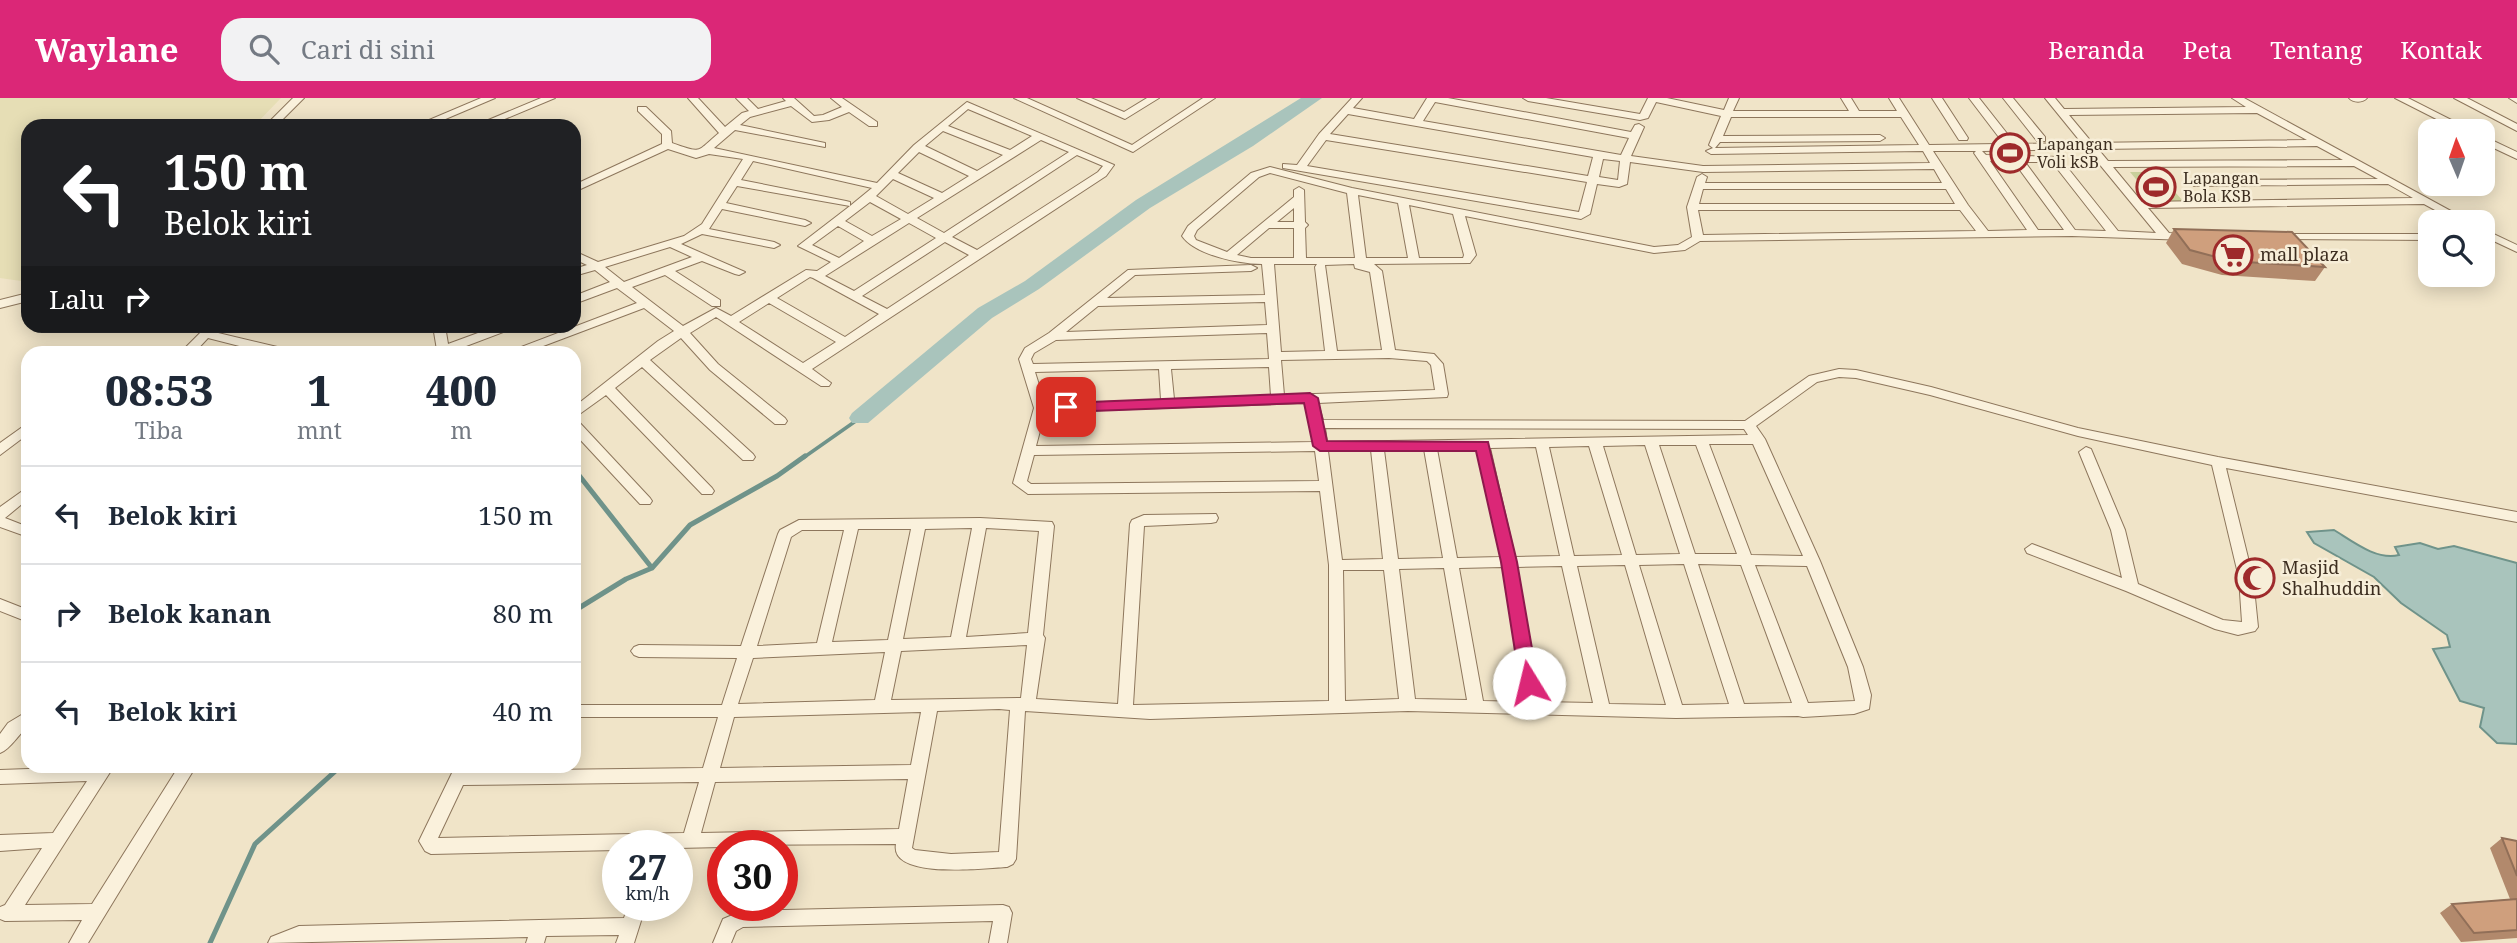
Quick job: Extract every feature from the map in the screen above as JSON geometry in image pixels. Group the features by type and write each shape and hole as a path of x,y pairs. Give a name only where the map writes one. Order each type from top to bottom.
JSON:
{"street":[{"path":"277,119 299,98"},
{"path":"438,119 490,98"},
{"path":"497,119 550,98"},
{"path":"693,98 728,129 821,145"},
{"path":"741,98 755,111"},
{"path":"836,98 873,124"},
{"path":"1019,98 1133,149 1210,98"},
{"path":"1082,98 1098,101 1125,116 1154,98"},
{"path":"1300,261 1302,225 1299,173 1323,136 1357,98"},
{"path":"1323,136 1622,183 1625,158 1636,132 1432,98 1417,123"},
{"path":"1528,98 1642,117 1653,98 1705,103 1728,114 1905,114"},
{"path":"1594,109 1600,98"},
{"path":"1698,238 1692,207 1703,169 1734,98"},
{"path":"1846,98 1856,115"},
{"path":"1894,98 1964,207 1985,234"},
{"path":"1937,98 1963,138"},
{"path":"1974,98 2005,138"},
{"path":"2008,98 2041,139"},
{"path":"2050,98 2108,164 2166,237"},
{"path":"2237,98 2262,110 2298,134 2442,210"},
{"path":"2354,98 2362,98"},
{"path":"2400,98 2443,119"},
{"path":"2459,98 2517,128"},
{"path":"709,150 709,145 755,111 790,100 812,119 825,118 849,108"},
{"path":"805,368 1101,174 1109,165 967,105 918,146 869,197 804,246 839,262"},
{"path":"642,109 667,133 667,145"},
{"path":"1345,110 1600,155 1703,169 1938,166"},
{"path":"2062,113 2262,110"},
{"path":"941,127 1010,154"},
{"path":"1717,139 1923,142 1973,146 2298,134"},
{"path":"817,276 1040,136"},
{"path":"1712,150 1963,138 2087,142 2316,143"},
{"path":"581,186 667,145 695,155 709,150 878,186"},
{"path":"918,146 976,175"},
{"path":"1973,146 2036,235"},
{"path":"2496,146 2517,156"},
{"path":"854,296 1077,151"},
{"path":"1389,354 1375,269 1268,264 1230,256 1192,242 1188,232 1259,172 1270,170 1581,216 1584,214 1600,155"},
{"path":"703,230 750,157"},
{"path":"1983,158 2054,159 2114,234"},
{"path":"2018,160 2072,233"},
{"path":"1265,162 1352,191 1654,250 1681,248 1698,238 2072,233 2208,237"},
{"path":"2108,164 2354,163"},
{"path":"2180,165 2214,204"},
{"path":"891,174 942,197"},
{"path":"733,182 846,204"},
{"path":"2194,183 2387,182"},
{"path":"1700,186 1951,186"},
{"path":"1352,191 1362,260"},
{"path":"869,197 977,256"},
{"path":"1230,256 1300,197"},
{"path":"1403,200 1414,260"},
{"path":"2142,205 2424,201"},
{"path":"718,205 805,223"},
{"path":"1692,207 1964,207"},
{"path":"1324,486 1027,489 1020,484 1040,408 1027,353 1097,302 1126,275 1144,269 1300,261 1469,260 1458,212"},
{"path":"837,221 872,241"},
{"path":"1264,226 1302,225"},
{"path":"581,270 703,230 774,246"},
{"path":"2264,237 2418,237"},
{"path":"2505,244 2517,237"},
{"path":"2495,239 2517,249"},
{"path":"670,243 699,258 739,272"},
{"path":"581,258 595,265 684,332 714,367 780,421"},
{"path":"581,298 699,258"},
{"path":"1268,264 1278,400"},
{"path":"1321,267 1331,355"},
{"path":"667,271 716,303"},
{"path":"730,322 810,272 887,314"},
{"path":"769,298 845,342"},
{"path":"1097,302 1270,298"},
{"path":"0,304 21,299"},
{"path":"581,327 647,303"},
{"path":"581,408 642,360 711,313 720,313 825,383"},
{"path":"1053,336 1272,329"},
{"path":"193,346 206,333"},
{"path":"219,333 263,346"},
{"path":"451,346 488,333"},
{"path":"531,346 566,333"},
{"path":"1029,368 1165,367 1331,355 1389,354 1433,358 1442,394 1040,408"},
{"path":"642,360 748,457"},
{"path":"1165,367 1168,404"},
{"path":"1318,424 1748,425 1813,379 1839,373 1856,374 1931,391 2078,432 2218,462 2517,517"},
{"path":"606,387 707,491"},
{"path":"1310,398 1318,424 1335,565 1337,708"},
{"path":"581,711 728,711 930,704 1023,705 1125,711 1408,705 1676,712 1854,708 1863,704 1855,669 1813,561 1758,439 1748,425"},
{"path":"581,432 645,501"},
{"path":"0,450 21,433"},
{"path":"1030,451 1483,446 1758,439"},
{"path":"1701,440 1803,711"},
{"path":"1651,442 1739,712"},
{"path":"1595,443 1676,712"},
{"path":"1542,444 1571,561 1602,708"},
{"path":"1430,446 1476,707"},
{"path":"1483,446 1509,562 1533,707"},
{"path":"1377,447 1408,705"},
{"path":"2086,452 2118,530 2132,587"},
{"path":"2032,550 2132,587 2220,625 2238,629 2250,627 2246,578 2218,462"},
{"path":"0,515 21,498"},
{"path":"1125,711 1136,524 1144,520 1211,518"},
{"path":"0,522 21,530"},
{"path":"882,705 919,523"},
{"path":"957,643 980,523"},
{"path":"693,830 785,534 799,525 980,523 1047,526 1037,638 1023,705 1007,859 916,860 902,851 930,704"},
{"path":"823,650 852,524"},
{"path":"1335,565 1688,559 1813,561"},
{"path":"0,605 21,613"},
{"path":"639,651 823,650 1037,638"},
{"path":"0,746 21,723"},
{"path":"458,778 918,772"},
{"path":"0,777 59,773"},
{"path":"5,913 102,773"},
{"path":"78,943 184,773"},
{"path":"464,773 458,778 432,832 428,841 431,845 602,842"},
{"path":"693,840 903,836"},
{"path":"0,843 56,840"},
{"path":"5,913 97,912"},
{"path":"722,943 729,925 742,919 1003,913 999,943"},
{"path":"277,943 299,934 369,938 627,934"}],"shaded area":[{"path":"0,98 281,98 261,119 21,119 21,281 0,278"}],"green space":[{"name":"Lapangan Bola KSB","path":"2130,172 2157,172 2183,201 2155,202"}],"water":[{"path":"2334,530 2365,549 2382,555 2399,555 2395,547 2420,543 2438,549 2454,546 2517,563 2517,744 2497,743 2480,727 2484,708 2460,701 2433,649 2450,647 2447,635 2401,603 2374,577 2314,543 2307,532"}],"building":[{"path":"2174,229 2292,232 2325,267 2231,261 2190,250"},
{"path":"2502,838 2517,841 2517,876"},
{"path":"2517,899 2517,930 2474,933 2452,904"}],"waterway":[{"path":"860,418 985,313 1032,285 1143,204 1247,142 1313,98"},
{"path":"803,458 860,418"},
{"path":"652,568 690,525 777,476 805,456"},
{"path":"581,478 652,568"},
{"path":"581,607 626,579 652,568"},
{"path":"210,943 255,844 333,773"}],"place":[{"name":"Lapangan Voli kSB","path":"2010,153"},
{"name":"Lapangan Bola KSB","path":"2156,187"},
{"name":"mall plaza","path":"2233,255"},
{"name":"Masjid Shalhuddin","path":"2255,578"}],"route":[{"path":"1066,407 1310,398 1318,424 1320,446 1483,446 1509,562 1529,683"}]}
